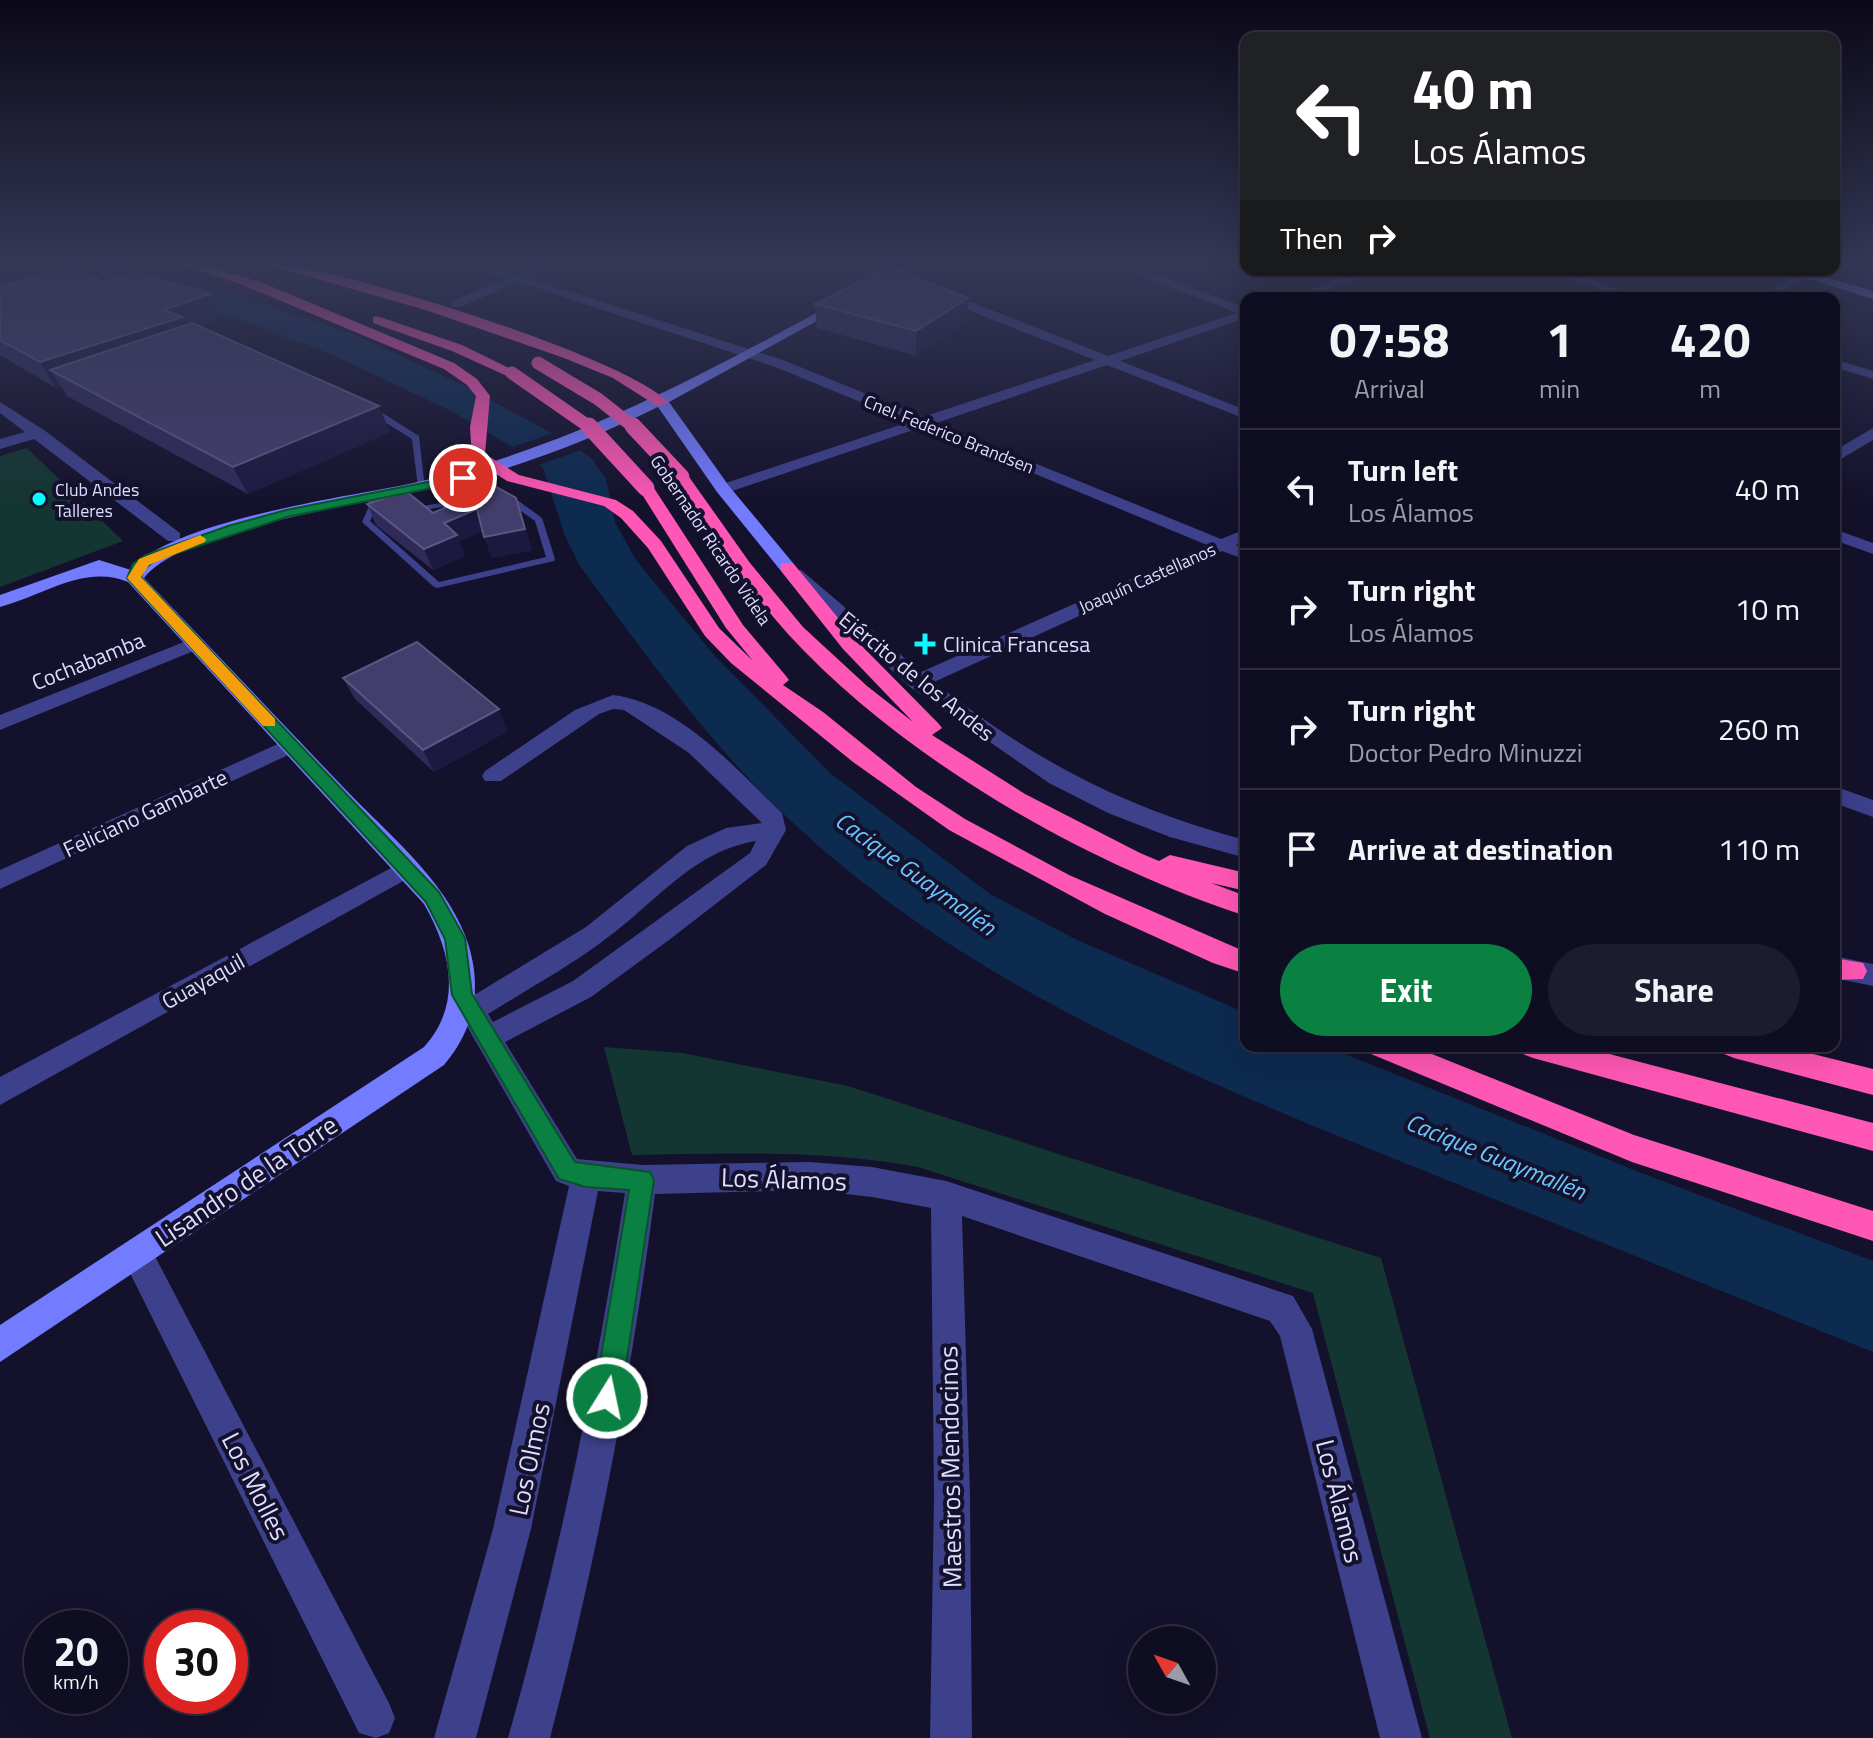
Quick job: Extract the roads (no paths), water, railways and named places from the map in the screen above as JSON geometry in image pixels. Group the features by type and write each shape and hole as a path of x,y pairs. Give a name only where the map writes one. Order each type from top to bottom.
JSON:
{"highway":[{"path":"394,343 449,366 472,382 483,396 475,451 491,467 513,478 610,503 635,522 711,631 746,668 826,726"},
{"name":"Gobernador Ricardo Videla","path":"439,343 512,373 591,427 646,488 736,628 791,693 893,782 972,835 1036,872 1234,960"},
{"name":"Gobernador Ricardo Videla","path":"492,343 527,357 586,389 652,442 783,616 814,649 874,701 995,786 1121,853 1240,903"},
{"path":"534,343 631,379 662,403"},
{"path":"787,567 850,645 916,714 995,786"},
{"path":"1121,853 1240,881"},
{"path":"1396,1052 1632,1148 1873,1226"},
{"path":"1555,1052 1873,1137"},
{"path":"1757,1052 1873,1082"}],"street":[{"name":"Cnel. Federico Brandsen","path":"718,343 1240,552"},
{"path":"0,601 274,504 476,475 491,467 568,442 662,403 772,343"},
{"path":"1064,343 1240,413"},
{"path":"723,489 1158,343"},
{"path":"1840,365 1873,375"},
{"name":"Ejército de los Andes","path":"662,403 723,489 787,567 917,682 981,731 1067,782 1160,825 1240,845"},
{"path":"0,406 174,537 186,540 206,537"},
{"path":"0,444 39,433"},
{"path":"1840,454 1873,433"},
{"path":"134,578 138,567 151,558 206,537 286,514 426,482"},
{"path":"1840,536 1873,549"},
{"name":"Joaquín Castellanos","path":"917,682 1240,537"},
{"path":"85,571 121,571 134,578 406,869 445,916 461,966 466,1003 567,1171 586,1176"},
{"name":"Cochabamba","path":"0,723 194,644"},
{"path":"487,1038 582,989 660,933 758,859 774,830 774,819 745,791 669,727 635,704 615,701 575,719 540,747 493,776"},
{"name":"Feliciano Gambarte","path":"0,880 291,745"},
{"path":"1840,796 1873,809"},
{"path":"466,1003 595,934 695,852 726,837 774,830"},
{"name":"Guayaquil","path":"0,1092 406,869"},
{"name":"Lisandro de la Torre","path":"0,1345 434,1056 453,1037 466,1003"},
{"name":"Los Álamos","path":"586,1176 642,1180 810,1176 872,1182 946,1196 1281,1308 1295,1329 1401,1738"},
{"name":"Los Olmos","path":"455,1738 487,1636 518,1513 586,1176"},
{"path":"529,1738 548,1672 607,1398 642,1180"},
{"name":"Maestros Mendocinos","path":"946,1196 952,1497 951,1738"},
{"name":"Los Molles","path":"137,1254 374,1718"}],"lane":[{"path":"365,407 416,438 426,482 439,505"},
{"path":"366,497 374,504 366,516 366,522 437,585 551,559 539,520 508,496 492,494"},
{"path":"396,512 481,497"},
{"path":"366,516 381,514"}],"water":[{"name":"Cacique Guaymallén","path":"302,343 372,343 465,386 568,442 591,458 606,478 615,522 636,560 714,655 830,773 990,894 1075,939 1240,1010 1240,1052 1340,1052 1639,1172 1873,1261 1873,1352 1345,1139 1180,1068 1100,1030 945,941 873,890 804,833 713,738 580,566 565,536 543,468 451,411"}],"place":[{"name":"Club Andes Talleres","path":"39,499"},
{"name":"Clinica Francesa","path":"925,644"}]}
